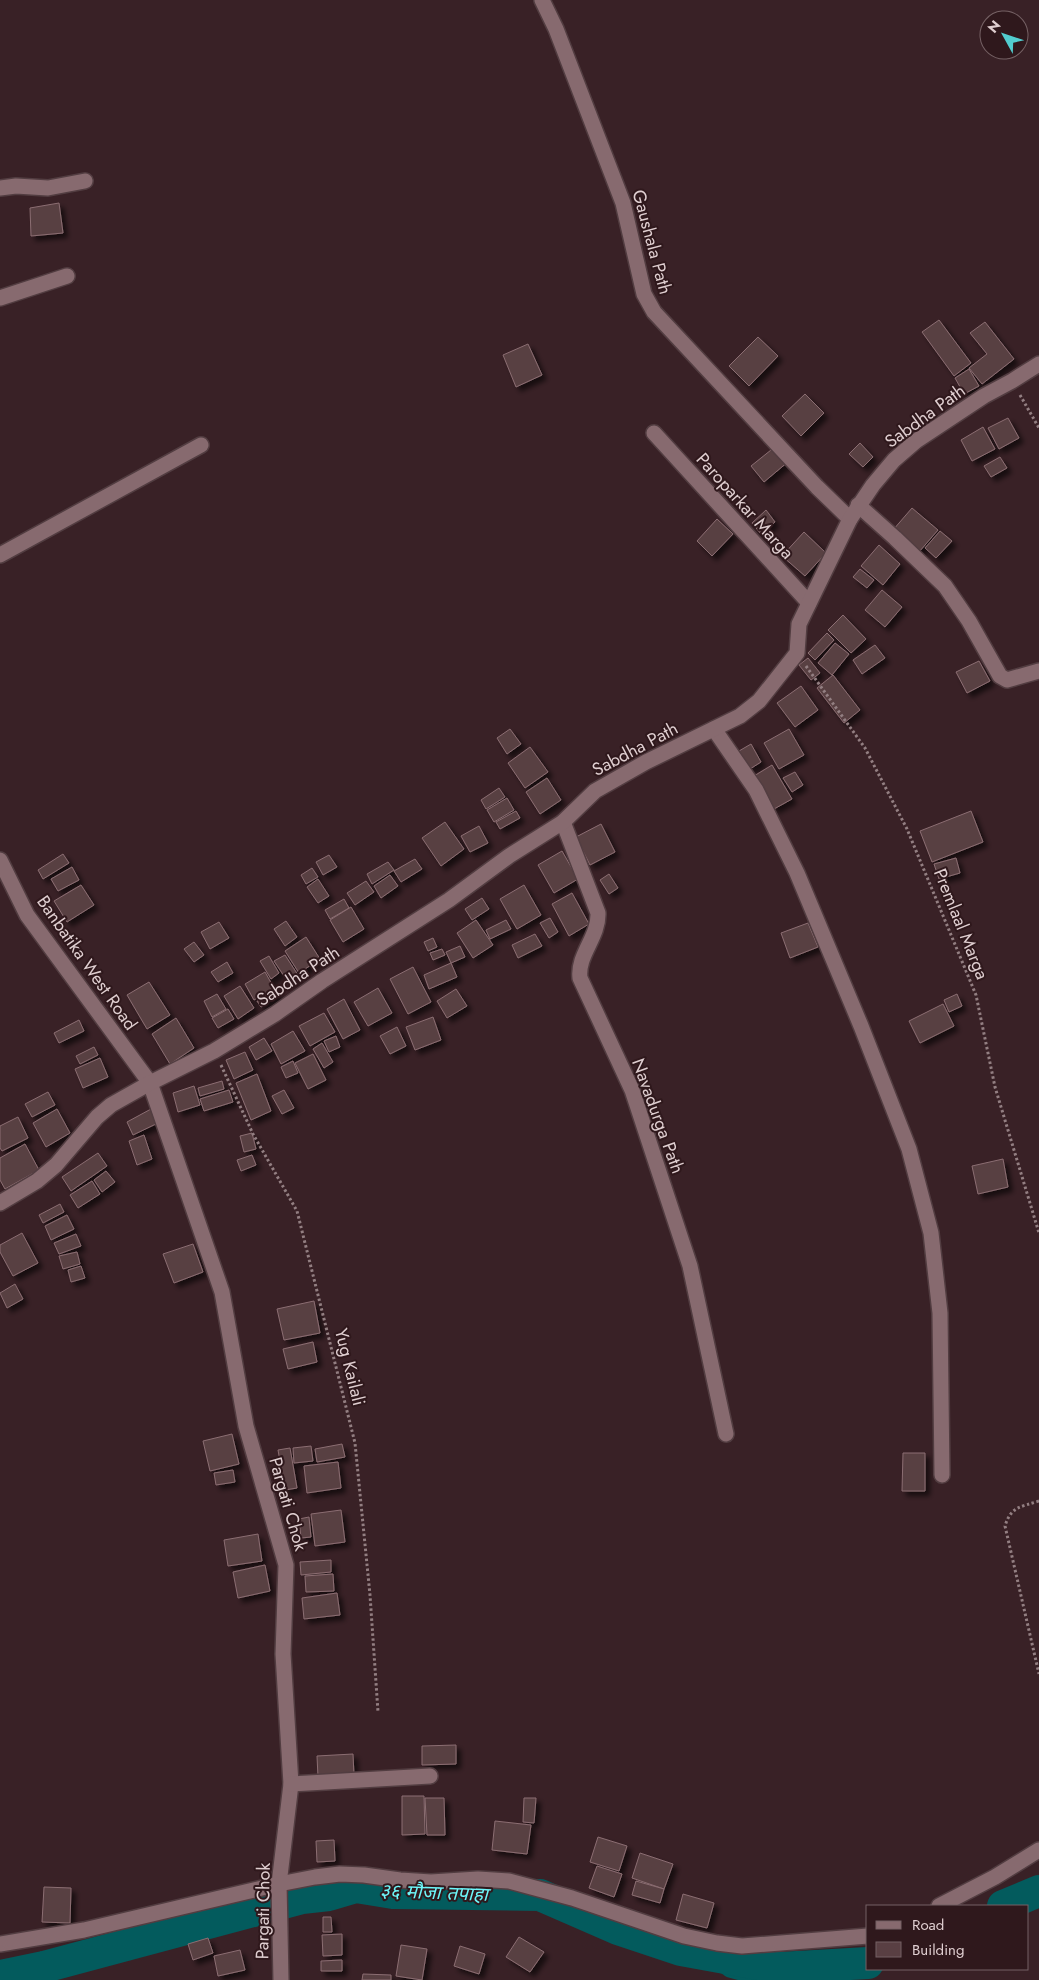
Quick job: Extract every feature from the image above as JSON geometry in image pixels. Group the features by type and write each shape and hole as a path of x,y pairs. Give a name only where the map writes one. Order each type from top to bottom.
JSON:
{"street":[{"name":"Gaushala Path","path":"542,0 556,29 623,203 648,304 850,519"},
{"path":"0,188 16,186 48,188 85,181"},
{"path":"0,298 67,276"},
{"name":"Sabdha Path","path":"0,1203 38,1181 50,1170 96,1116 111,1105 214,1051 274,1014 449,900 509,856 563,822 595,791 646,762 740,716 759,701 797,653 799,624 850,519 858,505 894,460 916,441 984,396 1039,364"},
{"name":"Paroparkar Marga","path":"654,433 809,603"},
{"path":"0,555 201,445"},
{"path":"858,505 945,586 969,620 1000,676 1007,680 1039,671"},
{"path":"714,729 756,790 797,873 861,1026 909,1149 931,1232 940,1313 942,1475"},
{"name":"Navadurga Path","path":"563,822 598,913 598,926 580,967 580,978 632,1090 690,1266 726,1434"},
{"name":"Banbatika West Road","path":"0,860 27,914 150,1083"},
{"name":"Pargati Chok","path":"150,1083 222,1292 246,1426 286,1565 283,1654 291,1784 280,1888 281,1980"},
{"path":"291,1784 430,1776"},
{"path":"941,1905 995,1877 1039,1850"},
{"path":"0,1944 84,1930 280,1888 315,1877 340,1874 431,1882 478,1879 509,1881 548,1890 684,1936 742,1946 866,1936"}],"path":[{"path":"1012,381 1039,428"},
{"name":"Premlaal Marga","path":"797,653 865,748 907,829 976,995 995,1087 1039,1233"},
{"name":"Yug Kailali","path":"214,1051 253,1134 297,1211 352,1434 370,1596 378,1712"},
{"path":"1039,1501 1013,1509 1007,1517 1005,1526 1039,1674"}],"building":[{"path":"59,203 63,233 31,236 30,208"},
{"path":"939,320 971,363 954,376 922,332"},
{"path":"985,322 1014,359 982,384 969,368 987,354 970,333"},
{"path":"758,337 778,356 749,386 729,366"},
{"path":"528,344 542,375 516,387 503,355"},
{"path":"969,369 979,386 964,394 955,378"},
{"path":"805,394 824,413 801,436 782,416"},
{"path":"1008,418 1019,438 999,449 988,428"},
{"path":"983,427 995,449 972,461 961,440"},
{"path":"860,443 873,457 863,467 849,454"},
{"path":"776,446 789,461 764,482 751,466"},
{"path":"1000,457 1007,468 991,477 984,466"},
{"path":"912,508 938,530 919,552 893,530"},
{"path":"766,510 775,522 761,534 752,523"},
{"path":"717,519 733,534 712,556 697,541"},
{"path":"940,531 952,541 936,558 925,548"},
{"path":"804,532 826,553 805,576 782,556"},
{"path":"879,545 900,564 883,585 861,566"},
{"path":"860,569 874,580 867,588 853,577"},
{"path":"882,590 902,607 885,627 865,610"},
{"path":"843,615 866,639 851,653 828,630"},
{"path":"827,633 834,640 815,660 808,653"},
{"path":"835,643 849,654 832,675 818,663"},
{"path":"875,645 885,658 862,674 853,660"},
{"path":"808,658 820,673 811,680 799,665"},
{"path":"979,661 990,681 967,693 956,672"},
{"path":"833,675 860,710 844,723 817,688"},
{"path":"801,686 818,710 795,727 777,703"},
{"path":"510,729 521,744 507,754 497,738"},
{"path":"789,729 804,755 779,769 764,743"},
{"path":"751,744 761,762 750,769 739,751"},
{"path":"530,747 548,772 525,788 508,763"},
{"path":"772,765 792,799 774,809 754,776"},
{"path":"795,772 803,785 792,792 783,778"},
{"path":"547,778 561,800 540,814 526,792"},
{"path":"499,788 505,797 486,809 481,800"},
{"path":"507,798 514,810 494,822 487,810"},
{"path":"516,811 520,818 500,829 496,822"},
{"path":"971,811 983,842 932,862 920,831"},
{"path":"445,822 464,849 441,866 422,838"},
{"path":"601,824 615,852 590,865 576,837"},
{"path":"479,826 488,843 470,852 461,836"},
{"path":"562,851 578,879 554,893 538,865"},
{"path":"63,854 69,863 43,879 38,870"},
{"path":"329,855 337,867 323,875 316,862"},
{"path":"956,858 960,873 939,879 934,864"},
{"path":"415,859 422,869 401,882 394,871"},
{"path":"388,862 394,870 372,884 367,874"},
{"path":"72,867 79,880 58,891 51,879"},
{"path":"312,868 318,877 306,884 301,875"},
{"path":"609,874 618,888 609,894 600,880"},
{"path":"390,875 398,886 381,898 374,886"},
{"path":"318,879 329,896 318,903 307,887"},
{"path":"366,881 374,892 355,905 347,893"},
{"path":"81,885 94,905 67,922 54,901"},
{"path":"524,885 541,915 517,929 500,899"},
{"path":"572,893 589,924 569,936 552,904"},
{"path":"482,898 489,909 472,920 465,909"},
{"path":"344,899 349,908 330,919 325,910"},
{"path":"351,907 364,929 343,942 330,920"},
{"path":"550,918 558,932 549,938 540,923"},
{"path":"476,920 493,945 473,958 457,933"},
{"path":"506,920 511,929 490,939 486,930"},
{"path":"286,921 297,937 285,946 274,929"},
{"path":"219,922 229,938 210,949 201,932"},
{"path":"808,923 818,947 790,958 781,933"},
{"path":"535,934 542,946 518,958 512,945"},
{"path":"306,937 320,959 299,973 285,951"},
{"path":"433,938 437,947 428,951 424,942"},
{"path":"194,942 204,955 194,962 184,949"},
{"path":"460,946 465,957 451,963 446,952"},
{"path":"442,949 445,955 433,960 430,953"},
{"path":"285,955 298,975 288,982 274,961"},
{"path":"269,956 279,973 271,979 260,961"},
{"path":"227,962 233,973 218,982 211,972"},
{"path":"451,963 457,977 429,989 424,975"},
{"path":"413,967 431,1002 408,1014 390,979"},
{"path":"265,972 274,988 254,1000 245,984"},
{"path":"149,982 170,1015 147,1029 127,995"},
{"path":"240,986 254,1008 238,1019 224,996"},
{"path":"378,988 392,1013 368,1026 354,1002"},
{"path":"456,989 467,1006 447,1018 437,1001"},
{"path":"274,990 278,996 261,1007 257,1001"},
{"path":"217,994 226,1009 212,1017 204,1001"},
{"path":"957,994 962,1006 949,1012 944,1000"},
{"path":"344,999 360,1030 343,1039 327,1009"},
{"path":"943,1004 954,1026 920,1043 909,1021"},
{"path":"228,1009 234,1019 218,1028 212,1018"},
{"path":"324,1013 335,1032 310,1046 299,1026"},
{"path":"433,1017 441,1040 415,1050 406,1027"},
{"path":"176,1018 194,1048 170,1064 152,1034"},
{"path":"79,1020 84,1031 59,1043 54,1033"},
{"path":"397,1027 406,1046 390,1054 380,1036"},
{"path":"293,1031 305,1051 281,1064 271,1044"},
{"path":"336,1036 340,1047 329,1052 324,1041"},
{"path":"264,1038 272,1051 256,1060 249,1047"},
{"path":"322,1043 333,1062 324,1068 313,1049"},
{"path":"94,1047 98,1055 80,1064 76,1056"},
{"path":"245,1052 253,1070 234,1079 226,1060"},
{"path":"313,1054 326,1080 308,1089 295,1063"},
{"path":"100,1058 108,1077 83,1088 75,1069"},
{"path":"293,1061 298,1073 286,1078 281,1067"},
{"path":"257,1074 271,1111 251,1120 236,1083"},
{"path":"222,1081 224,1089 200,1096 198,1088"},
{"path":"194,1086 200,1105 178,1112 173,1093"},
{"path":"229,1090 233,1102 204,1111 200,1099"},
{"path":"284,1090 294,1108 282,1114 272,1096"},
{"path":"48,1092 55,1105 32,1117 25,1104"},
{"path":"57,1109 70,1133 46,1147 33,1123"},
{"path":"151,1109 158,1123 133,1135 127,1122"},
{"path":"18,1117 28,1138 2,1151 0,1148 0,1126"},
{"path":"252,1133 256,1149 244,1152 240,1136"},
{"path":"144,1135 152,1159 137,1165 129,1141"},
{"path":"25,1144 39,1170 5,1189 0,1180 0,1158"},
{"path":"98,1153 107,1166 71,1191 62,1177"},
{"path":"252,1155 256,1165 241,1171 237,1160"},
{"path":"1003,1159 1008,1187 978,1194 972,1166"},
{"path":"106,1171 115,1182 102,1192 94,1180"},
{"path":"92,1181 100,1194 78,1208 70,1195"},
{"path":"60,1204 64,1212 43,1223 39,1215"},
{"path":"67,1215 74,1229 51,1240 45,1226"},
{"path":"22,1233 38,1263 13,1276 0,1252 0,1245"},
{"path":"76,1234 81,1246 59,1254 54,1243"},
{"path":"193,1244 203,1272 174,1283 163,1254"},
{"path":"77,1252 80,1264 63,1269 59,1256"},
{"path":"81,1266 85,1278 71,1282 68,1270"},
{"path":"15,1284 23,1299 7,1308 0,1293"},
{"path":"314,1301 320,1333 284,1340 277,1309"},
{"path":"313,1342 317,1362 288,1369 283,1349"},
{"path":"232,1434 239,1464 210,1471 203,1441"},
{"path":"342,1444 345,1457 317,1462 315,1449"},
{"path":"311,1446 313,1461 294,1463 293,1448"},
{"path":"290,1448 297,1488 285,1490 278,1450"},
{"path":"903,1453 925,1453 925,1491 902,1491"},
{"path":"338,1462 341,1488 307,1493 304,1466"},
{"path":"233,1470 235,1482 216,1485 214,1473"},
{"path":"341,1510 345,1542 315,1546 311,1514"},
{"path":"309,1517 311,1537 301,1538 299,1519"},
{"path":"258,1534 262,1561 228,1566 224,1540"},
{"path":"331,1560 331,1572 301,1575 300,1562"},
{"path":"265,1565 270,1591 238,1598 233,1572"},
{"path":"333,1574 334,1591 306,1592 305,1576"},
{"path":"337,1593 340,1615 304,1619 302,1598"},
{"path":"456,1745 456,1764 422,1765 422,1746"},
{"path":"353,1754 354,1776 318,1777 317,1756"},
{"path":"402,1796 424,1796 425,1834 402,1835"},
{"path":"425,1798 444,1798 445,1835 427,1835"},
{"path":"524,1798 536,1798 534,1823 523,1822"},
{"path":"495,1821 531,1825 527,1854 492,1850"},
{"path":"598,1837 627,1846 619,1871 590,1862"},
{"path":"334,1840 335,1861 317,1862 316,1841"},
{"path":"640,1853 673,1864 664,1889 632,1878"},
{"path":"597,1866 622,1874 614,1897 589,1888"},
{"path":"636,1881 664,1889 660,1903 632,1895"},
{"path":"44,1887 71,1888 70,1923 42,1922"},
{"path":"683,1894 714,1903 707,1928 676,1920"},
{"path":"323,1917 331,1917 332,1932 323,1932"},
{"path":"342,1934 342,1955 323,1956 322,1935"},
{"path":"519,1937 544,1952 530,1972 506,1957"},
{"path":"208,1938 213,1953 193,1960 188,1944"},
{"path":"401,1945 427,1949 422,1980 396,1976"},
{"path":"460,1946 485,1954 479,1974 454,1966"},
{"path":"240,1950 245,1970 218,1976 214,1956"},
{"path":"342,1960 342,1971 321,1971 321,1961"},
{"path":"363,1974 391,1975 391,1980 362,1980"}],"waterway":[{"name":"३६ मौजा तपाहा","path":"0,1976 44,1967 302,1898 329,1895 356,1887 393,1893 540,1895 618,1929 681,1950 780,1968 866,1963"},
{"name":"३६ मौजा तपाहा","path":"1005,1905 1039,1891"},
{"path":"714,1956 730,1968 759,1976 766,1980"}]}
